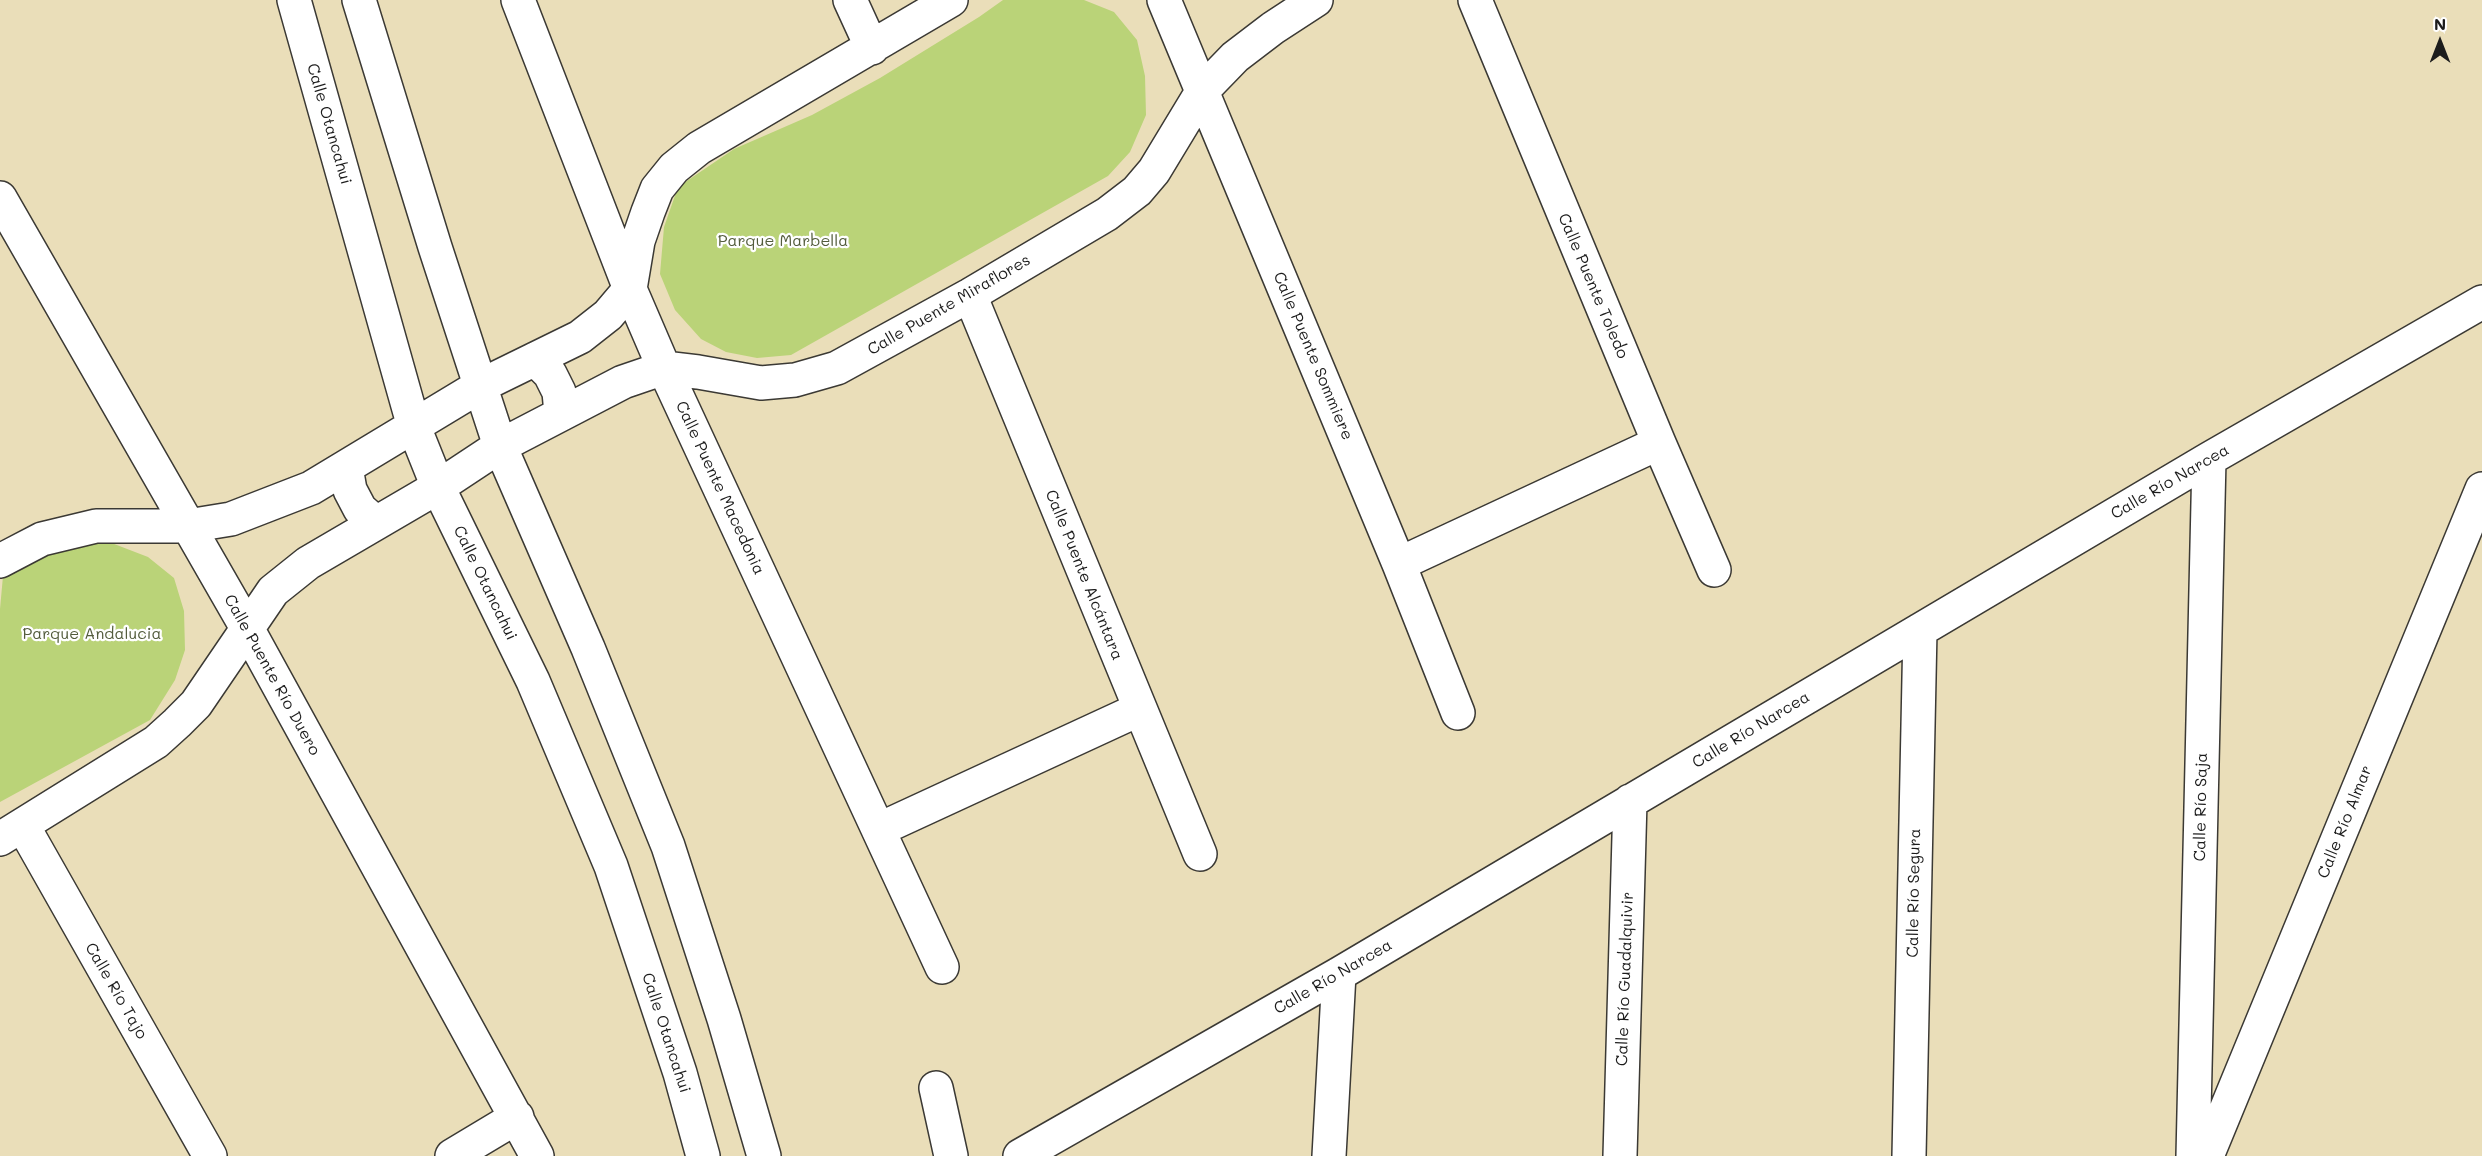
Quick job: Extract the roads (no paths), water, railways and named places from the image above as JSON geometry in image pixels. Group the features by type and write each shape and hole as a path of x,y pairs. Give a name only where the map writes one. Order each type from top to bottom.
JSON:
{"street":[{"name":"Calle Otancahui","path":"294,0 414,427 438,487 533,681 611,866 680,1073 703,1156"},
{"path":"359,0 431,236 500,446 588,648 668,846 724,1019 764,1156"},
{"name":"Calle Puente Macedonia","path":"518,0 630,289 664,368 880,829 942,967"},
{"path":"850,0 872,48"},
{"path":"0,561 42,539 96,526 188,526 231,519 311,488 480,386 580,338 608,315 630,289 638,241 648,212 657,189 674,168 699,148 951,0"},
{"name":"Calle Puente Sommiere","path":"1164,0 1399,564 1458,713"},
{"name":"Calle Puente Miraflores","path":"11,832 163,736 196,704 273,591 308,563 438,487 500,446 623,382 664,368 761,383 795,380 837,368 970,295 1107,214 1137,191 1154,171 1203,90 1235,57 1273,28 1316,0"},
{"name":"Calle Puente Toledo","path":"1475,0 1714,570"},
{"name":"Calle Puente Río Duero","path":"0,198 247,628 518,1117 537,1156"},
{"name":"Calle Puente Alcántara","path":"970,295 1200,854"},
{"name":"Calle Río Narcea","path":"1020,1156 1340,974 2209,459 2482,302"},
{"path":"535,359 550,374 559,392 561,413"},
{"path":"1399,564 1659,443"},
{"name":"Calle Río Saja","path":"2193,1156 2209,459"},
{"path":"346,467 350,490 360,509 376,523"},
{"name":"Calle Río Almar","path":"2207,1156 2482,489"},
{"name":"Calle Río Segura","path":"1909,1156 1920,630"},
{"path":"880,829 1140,709"},
{"name":"Calle Río Guadalquivir","path":"1620,1156 1630,801"},
{"name":"Calle Río Tajo","path":"11,832 210,1156"},
{"path":"1329,1156 1340,974"},
{"path":"936,1088 951,1156"},
{"path":"452,1156 518,1117"}],"park label":[{"name":"Parque Marbella","path":"783,241"},
{"name":"Parque Andalucia","path":"92,634"}]}
